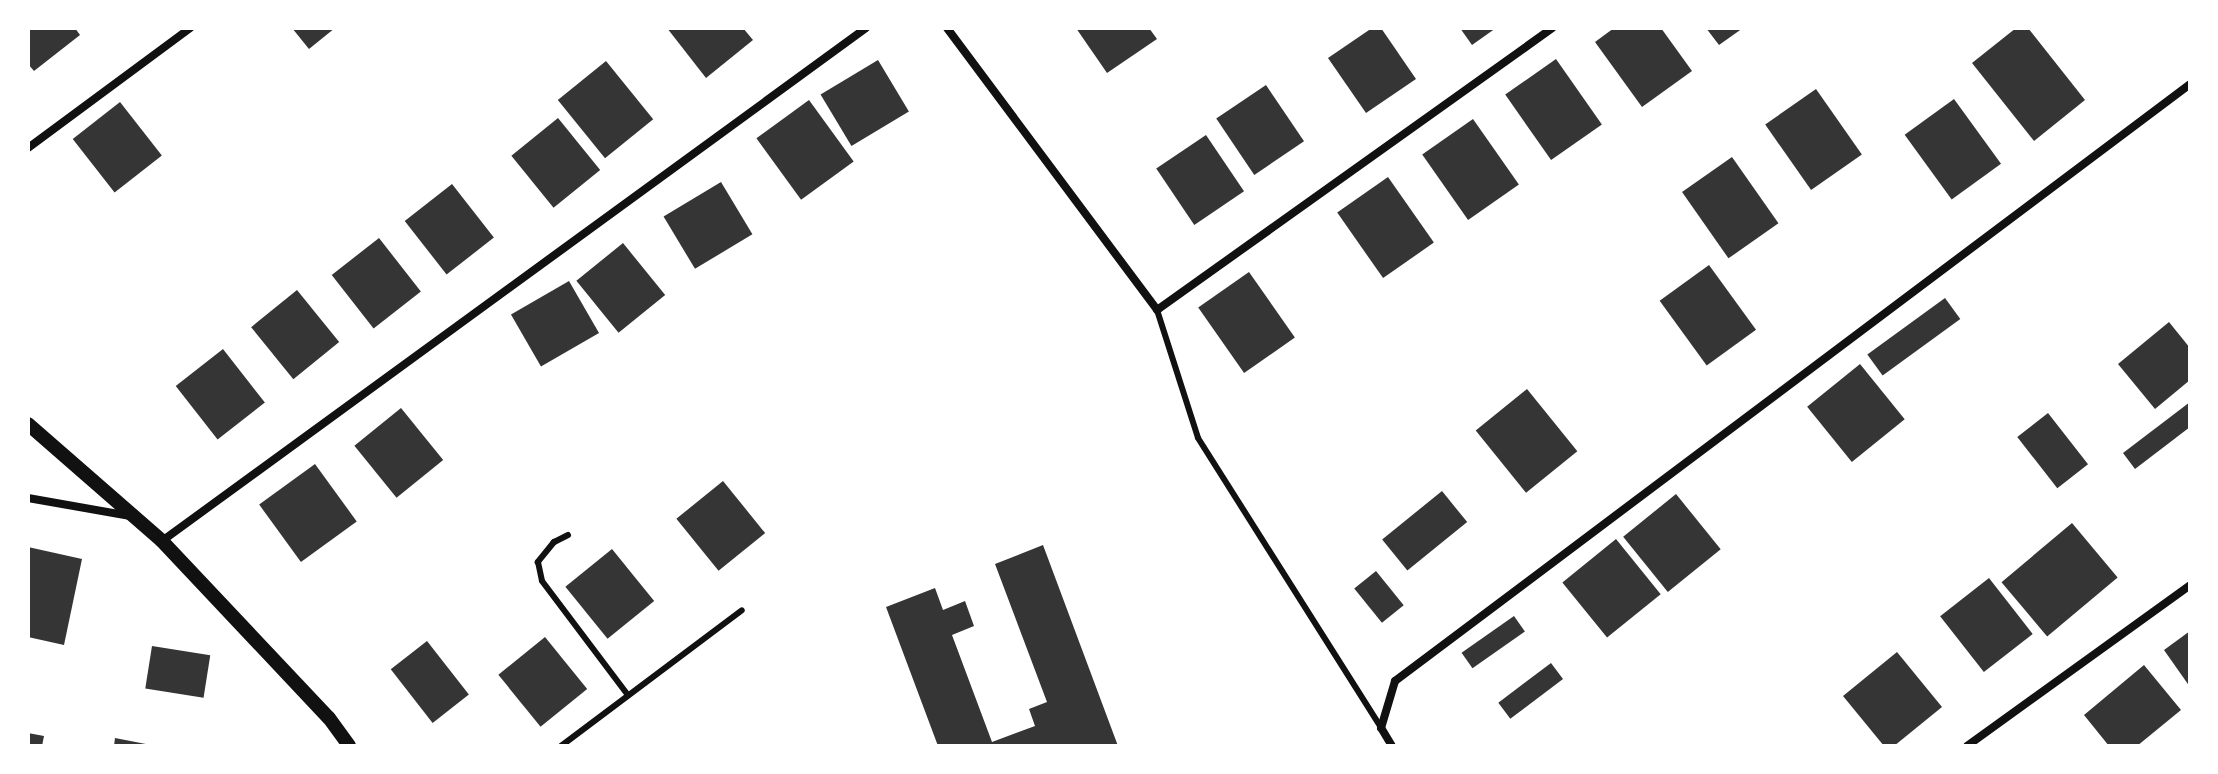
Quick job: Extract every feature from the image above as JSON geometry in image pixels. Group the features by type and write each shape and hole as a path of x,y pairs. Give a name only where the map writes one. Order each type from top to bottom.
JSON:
{"street":[{"path":"28,148 190,28"},
{"path":"162,541 866,28"},
{"path":"947,28 1157,310 1553,28"},
{"path":"1392,746 1381,728 1395,681 2190,84"},
{"path":"28,424 162,541 329,718 349,746"},
{"path":"28,498 134,517"},
{"path":"1967,746 2190,585"}],"lane":[{"path":"1157,310 1198,438 1381,728"},
{"path":"568,535 554,542 538,562 542,581 628,695"},
{"path":"561,746 742,610"}],"building":[{"path":"28,28 75,28 80,35 34,71 28,64"},
{"path":"292,28 335,28 309,49"},
{"path":"667,28 743,28 753,40 706,78"},
{"path":"1076,28 1149,28 1157,39 1107,73"},
{"path":"1372,28 1381,28 1416,79 1366,113 1328,58"},
{"path":"1460,28 1496,28 1472,45"},
{"path":"1614,28 1661,28 1692,71 1642,107 1595,42"},
{"path":"1706,28 1743,28 1719,45"},
{"path":"2016,28 2028,28 2085,100 2034,141 1972,63"},
{"path":"1556,59 1602,125 1551,160 1505,95"},
{"path":"878,60 909,111 851,146 821,95"},
{"path":"606,61 653,119 605,158 558,100"},
{"path":"1266,85 1304,141 1254,175 1216,119"},
{"path":"1816,89 1862,155 1811,190 1765,125"},
{"path":"1954,99 2001,164 1952,200 1905,135"},
{"path":"809,100 854,161 801,200 756,138"},
{"path":"120,102 162,156 115,193 73,139"},
{"path":"558,118 600,170 554,208 511,156"},
{"path":"1473,119 1519,185 1468,220 1422,155"},
{"path":"1206,135 1244,191 1194,225 1156,169"},
{"path":"1732,157 1778,223 1728,258 1682,192"},
{"path":"1388,177 1434,243 1383,278 1337,213"},
{"path":"721,182 752,234 695,269 664,217"},
{"path":"452,184 494,238 447,275 405,221"},
{"path":"379,238 421,292 374,329 332,275"},
{"path":"623,243 665,295 619,333 576,281"},
{"path":"1709,265 1756,330 1707,366 1660,301"},
{"path":"1249,272 1295,338 1244,373 1198,308"},
{"path":"569,281 599,333 541,366 511,314"},
{"path":"297,290 339,342 293,379 251,327"},
{"path":"1945,298 1960,319 1883,375 1867,354"},
{"path":"2169,322 2190,348 2190,380 2155,409 2118,364"},
{"path":"223,349 265,403 218,440 176,386"},
{"path":"1860,364 1905,419 1852,462 1807,407"},
{"path":"1527,389 1577,451 1526,493 1476,431"},
{"path":"2190,402 2190,427 2135,469 2123,453"},
{"path":"401,408 443,460 397,498 354,446"},
{"path":"2048,413 2088,464 2057,488 2017,437"},
{"path":"315,464 357,521 301,562 259,505"},
{"path":"723,481 765,533 719,571 676,519"},
{"path":"1442,491 1467,522 1407,571 1382,539"},
{"path":"1676,494 1721,549 1668,592 1623,537"},
{"path":"2072,523 2118,577 2047,637 2002,582"},
{"path":"1616,539 1661,594 1607,638 1562,582"},
{"path":"1043,545 1118,746 938,746 886,607 935,588 943,610 965,601 974,626 952,635 992,742 1035,726 1029,709 1047,702 995,564"},
{"path":"28,547 82,559 64,645 28,637"},
{"path":"612,549 654,601 608,639 565,587"},
{"path":"1376,571 1404,605 1382,623 1354,589"},
{"path":"1989,578 2033,634 1984,672 1940,616"},
{"path":"1514,616 1525,632 1472,668 1462,653"},
{"path":"2190,631 2190,687 2164,650"},
{"path":"545,637 587,689 541,727 498,675"},
{"path":"427,641 469,695 433,723 391,669"},
{"path":"152,646 210,655 204,698 145,688"},
{"path":"1897,652 1942,707 1894,746 1884,746 1843,696"},
{"path":"1551,663 1563,679 1510,719 1498,703"},
{"path":"2144,665 2181,710 2137,746 2109,746 2084,715"},
{"path":"28,733 44,736 42,746 28,746"},
{"path":"115,738 151,745 151,746 114,746"}]}
